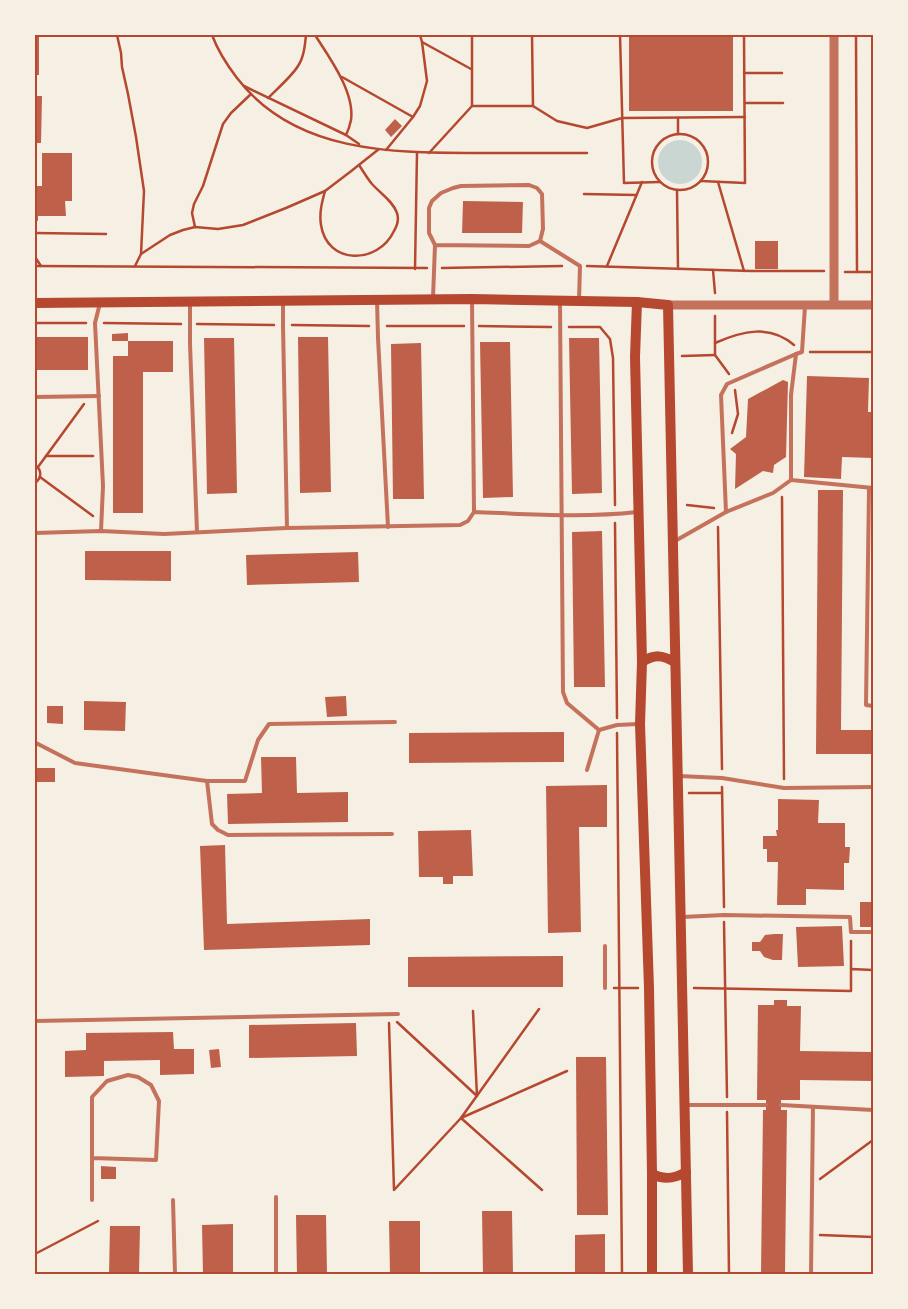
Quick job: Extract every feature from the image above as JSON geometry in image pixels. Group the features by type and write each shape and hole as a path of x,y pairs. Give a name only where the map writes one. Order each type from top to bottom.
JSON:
{"main road":[{"path":"35,303 472,299 636,302 668,305 688,1274"},
{"path":"636,302 642,662 640,724 649,988 652,1274"},
{"path":"642,662 650,657 658,656 675,662"},
{"path":"652,1174 658,1177 672,1178 686,1172"}],"street":[{"path":"834,35 834,304"},
{"path":"668,305 873,304"}],"lane":[{"path":"433,300 435,245 429,233 428,208 432,201 441,193 461,186 529,185 538,188 542,194 543,229 540,240 529,246 435,245"},
{"path":"540,240 580,266 579,301"},
{"path":"35,533 101,531 164,534 287,528 460,525 468,521 474,512 472,299"},
{"path":"283,300 287,528"},
{"path":"377,300 388,527"},
{"path":"190,301 197,532"},
{"path":"560,301 563,692 567,703 599,730"},
{"path":"100,303 95,323 103,486 101,531"},
{"path":"726,512 722,395 727,384 802,352 805,304"},
{"path":"791,480 790,395 796,354"},
{"path":"35,397 99,396"},
{"path":"673,543 726,512 773,494 791,480 871,488 866,705 873,706"},
{"path":"474,512 562,515 639,512"},
{"path":"35,743 75,764 207,781 245,781 258,740 269,724 395,722"},
{"path":"599,730 617,725 640,724"},
{"path":"587,770 599,730"},
{"path":"678,776 722,778 784,788 873,786"},
{"path":"207,781 212,824 218,830 228,835 392,834"},
{"path":"680,917 724,915 850,917 850,932 873,932"},
{"path":"605,946 605,988"},
{"path":"35,1021 398,1014"},
{"path":"92,1158 156,1160 159,1101 151,1085 138,1077 128,1075 107,1081 92,1097 92,1158 92,1200"},
{"path":"684,1105 766,1105"},
{"path":"781,1105 873,1110"},
{"path":"811,1274 814,1107"},
{"path":"276,1197 276,1274"},
{"path":"172,1200 176,1274"}],"path":[{"path":"117,35 144,191 141,254 134,266"},
{"path":"212,35 227,65 251,94 278,117 301,130 323,138 386,150 429,153 587,152"},
{"path":"268,98 299,66 306,35"},
{"path":"315,35 341,77 350,103 351,120 346,135"},
{"path":"386,150 420,106 427,81 420,35"},
{"path":"429,153 472,106 472,35"},
{"path":"532,35 532,106"},
{"path":"620,35 624,183 660,182"},
{"path":"701,181 745,183 744,35"},
{"path":"856,35 857,272"},
{"path":"422,42 472,69"},
{"path":"744,73 782,73"},
{"path":"341,77 413,117"},
{"path":"242,85 346,135 361,146"},
{"path":"195,227 192,212 194,204 204,186 223,124 231,113 251,94"},
{"path":"745,103 783,103"},
{"path":"472,106 532,106 557,121 587,128 622,118 745,118"},
{"path":"678,118 678,134"},
{"path":"675,134 684,134 701,142 709,160 705,178 701,181 690,190 671,189 660,182 653,170 652,160 654,151 659,143 675,134"},
{"path":"141,254 182,230 195,227 218,229 243,225 286,208 324,191 379,149"},
{"path":"415,268 417,152"},
{"path":"324,191 320,210 321,226 328,243 337,251 348,255 368,255 378,250 386,243 396,229 398,221 397,212 359,165"},
{"path":"606,267 642,182"},
{"path":"718,182 744,271"},
{"path":"677,190 678,269"},
{"path":"584,194 636,195"},
{"path":"35,233 106,234"},
{"path":"35,257 41,266"},
{"path":"35,266 434,268 580,266 744,271 873,272"},
{"path":"35,323 600,327 610,339 613,358 622,1274"},
{"path":"680,356 715,355"},
{"path":"35,483 40,477 40,471 36,466 46,456 90,396"},
{"path":"46,456 102,456"},
{"path":"40,477 101,523"},
{"path":"782,488 784,788"},
{"path":"718,516 729,1274"},
{"path":"687,793 722,794"},
{"path":"682,988 851,991 850,932"},
{"path":"851,969 873,970"},
{"path":"605,988 649,988"},
{"path":"389,1014 394,1190 461,1118 538,1010"},
{"path":"473,1011 477,1096"},
{"path":"389,1014 477,1096"},
{"path":"461,1118 567,1071"},
{"path":"461,1118 542,1190"},
{"path":"812,1184 873,1140"},
{"path":"35,1254 98,1221"},
{"path":"812,1235 873,1238"}],"shaded area":[{"path":"680,140 692,144 698,150 702,162 698,174 692,180 680,184 668,180 662,174 658,162 662,150 668,144"}],"building":[{"path":"35,35 39,35 39,75 35,75"},
{"path":"629,35 733,35 733,111 629,111"},
{"path":"35,96 42,96 41,143 35,143"},
{"path":"395,119 402,126 391,137 385,130"},
{"path":"42,153 72,153 72,201 65,201 66,216 38,216 38,221 35,221 35,186 42,186"},
{"path":"463,201 523,202 522,233 462,233"},
{"path":"755,241 778,241 778,269 755,269"},
{"path":"128,333 128,341 112,341 112,334"},
{"path":"35,337 88,337 88,370 35,370"},
{"path":"298,337 328,337 331,492 300,493"},
{"path":"204,338 234,338 237,493 207,494"},
{"path":"569,338 599,338 602,493 572,494"},
{"path":"128,341 173,341 173,372 143,372 143,513 113,513 113,356 128,356"},
{"path":"480,342 510,342 513,497 483,498"},
{"path":"421,343 424,499 393,499 391,344"},
{"path":"807,376 869,378 868,412 873,412 873,458 842,457 841,479 804,477"},
{"path":"783,380 788,382 786,457 774,465 773,473 763,471 735,489 736,454 730,449 746,437 748,399"},
{"path":"818,490 843,490 841,730 873,730 873,754 816,754"},
{"path":"602,531 605,687 574,687 572,532"},
{"path":"85,551 171,551 171,581 85,580"},
{"path":"358,552 359,582 247,585 246,555"},
{"path":"346,696 347,716 327,717 325,697"},
{"path":"84,701 126,702 125,731 84,730"},
{"path":"47,706 63,706 63,724 47,723"},
{"path":"564,732 564,762 409,763 409,733"},
{"path":"261,757 296,757 297,793 348,792 348,822 228,824 227,794 262,793"},
{"path":"35,768 55,768 55,782 35,782"},
{"path":"607,785 607,827 579,827 581,932 548,933 546,786"},
{"path":"778,799 819,800 818,823 845,823 845,847 850,847 849,863 844,863 844,890 806,889 806,905 777,905 778,862 767,862 767,849 763,849 763,836 777,836"},
{"path":"471,830 473,876 453,876 453,884 443,884 443,877 419,877 418,831"},
{"path":"225,845 227,924 370,919 370,945 204,950 200,846"},
{"path":"860,902 873,902 873,927 860,927"},
{"path":"842,926 844,966 798,967 796,927"},
{"path":"783,934 782,960 773,960 764,957 760,951 752,951 752,942 760,942 765,935"},
{"path":"563,956 563,987 408,987 408,957"},
{"path":"774,1000 787,1000 787,1006 801,1006 800,1051 873,1052 873,1081 800,1080 800,1100 781,1100 781,1110 787,1110 785,1274 761,1274 763,1110 766,1110 766,1100 757,1100 758,1005 774,1005"},
{"path":"356,1023 357,1056 249,1058 249,1025"},
{"path":"173,1032 174,1049 194,1049 194,1074 160,1075 160,1060 104,1061 104,1076 65,1077 65,1051 86,1050 86,1033"},
{"path":"219,1049 221,1067 211,1068 209,1050"},
{"path":"576,1057 606,1057 608,1215 577,1215"},
{"path":"101,1166 116,1167 116,1179 101,1179"},
{"path":"482,1211 512,1211 513,1274 483,1274"},
{"path":"296,1215 326,1215 327,1274 297,1274"},
{"path":"389,1221 420,1221 420,1274 390,1274"},
{"path":"233,1224 233,1274 203,1274 202,1225"},
{"path":"110,1226 140,1226 139,1274 109,1274"},
{"path":"605,1234 605,1274 575,1274 575,1235"}]}
